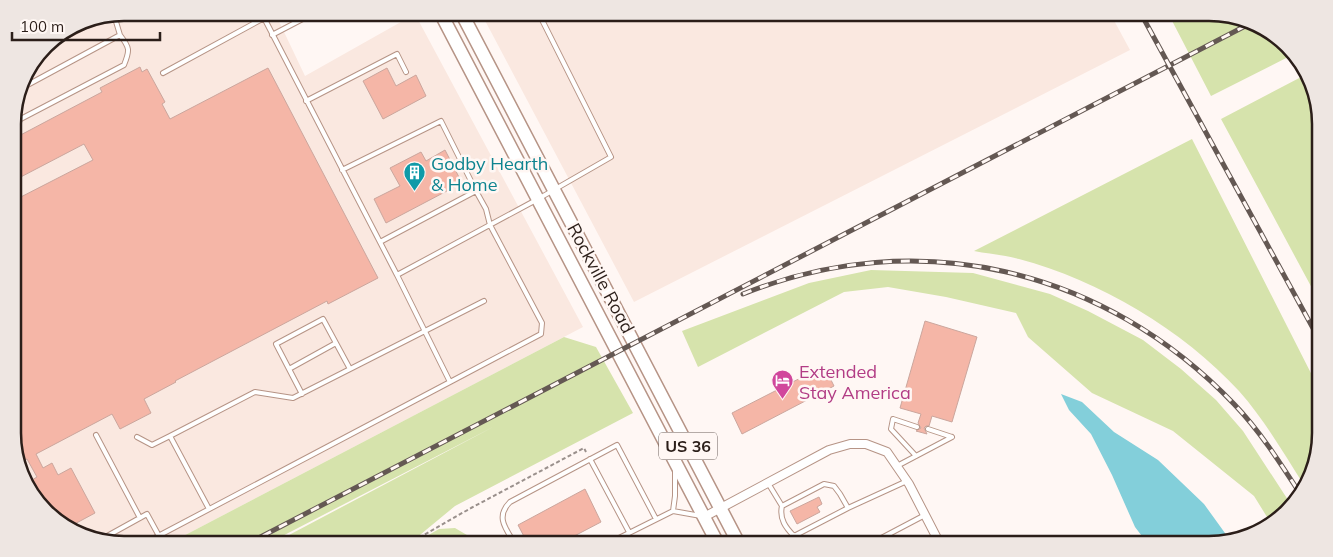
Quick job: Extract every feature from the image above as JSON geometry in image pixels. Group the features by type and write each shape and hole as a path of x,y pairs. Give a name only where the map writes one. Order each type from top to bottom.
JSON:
{"main road":[{"name":"Rockville Road","path":"445,21 714,536"},
{"name":"Rockville Road","path":"466,21 736,536"}],"street":[{"path":"704,517 829,450 850,444 866,444 887,452 907,481 936,536"}],"lane":[{"path":"21,119 124,65 129,52 128,45 120,35 116,21"},
{"path":"163,73 258,21"},
{"path":"265,21 450,382"},
{"path":"272,35 299,21"},
{"path":"396,275 538,199 611,157 543,21"},
{"path":"30,84 120,35"},
{"path":"306,101 397,54 406,72"},
{"path":"109,535 147,514 159,536 541,334 542,323 490,225 486,209 441,121 342,170"},
{"path":"380,242 476,191"},
{"path":"137,437 152,445 256,392 293,398 484,301"},
{"path":"302,394 276,344 323,319 350,370"},
{"path":"289,369 336,343"},
{"path":"916,456 891,429 893,419 917,426"},
{"path":"897,466 952,437 928,430"},
{"path":"96,435 140,518"},
{"path":"170,436 209,509"},
{"path":"510,536 502,518 506,506 510,502 617,444 656,519"},
{"path":"590,459 629,532"},
{"path":"673,511 675,496 674,459"},
{"path":"848,508 834,486 824,484 782,506 780,513 786,527 794,536 848,508 907,481"},
{"path":"768,483 782,506"},
{"path":"622,536 673,511 704,517"},
{"path":"885,536 925,515"}],"path":[{"path":"422,536 584,448 590,459"}],"shaded area":[{"path":"117,21 279,21 305,76 403,21 419,21 583,327 183,536 111,535 85,528 51,506 29,472 22,446 21,117 29,85 51,51 79,32 104,23"},
{"path":"485,21 1114,21 1130,50 634,302"}],"green space":[{"path":"1172,21 1216,21 1242,27 1260,35 1282,51 1287,58 1211,96"},
{"path":"1300,77 1308,98 1312,124 1312,288 1221,119"},
{"path":"1192,139 1312,375 1312,440 1310,453 1300,479 1265,425 1239,391 1217,369 1166,328 1109,294 1079,280 1019,259 974,251"},
{"path":"871,270 973,273 1050,294 1088,311 1143,340 1181,369 1216,400 1243,431 1287,499 1267,517 1254,496 1173,431 1092,393 1028,337 1016,313 946,297 888,287 844,292 698,367 682,331 809,283"},
{"path":"564,337 596,347 633,413 455,506 419,536 287,536 495,426 282,536 183,536"},
{"path":"455,528 469,536 427,536 439,529"}],"water":[{"path":"1061,394 1082,402 1114,432 1158,460 1204,504 1226,534 1142,536 1135,527 1091,434 1069,410"}],"building":[{"path":"140,67 142,72 147,69 165,102 162,104 170,119 268,68 378,278 328,304 327,301 144,399 151,413 120,429 112,414 36,454 43,468 52,463 58,475 71,468 95,513 76,523 51,506 35,484 33,480 37,477 27,459 25,460 22,446 21,197 93,160 84,144 21,177 21,135 102,92 100,88"},
{"path":"387,68 396,86 416,75 426,96 383,119 363,81"},
{"name":"Godby Hearth & Home","path":"445,150 462,183 386,223 374,199 400,186 390,168 421,152 426,161"},
{"path":"925,321 977,337 952,422 932,416 929,426 924,428 927,434 916,431 921,428 918,423 921,414 900,408"},
{"name":"Extended Stay America","path":"824,366 834,386 742,434 732,413"},
{"path":"585,489 601,522 574,536 524,536 518,525"},
{"path":"819,497 822,504 817,507 820,512 797,524 790,511"}],"railway":[{"path":"1145,21 1312,326"},
{"path":"262,536 1243,27"},
{"path":"743,294 809,273 875,263 941,262 1005,272 1068,291 1127,320 1183,357 1234,404 1252,424 1296,487"}],"place":[{"name":"Godby Hearth & Home","path":"415,192"},
{"name":"Extended Stay America","path":"783,400"}]}
